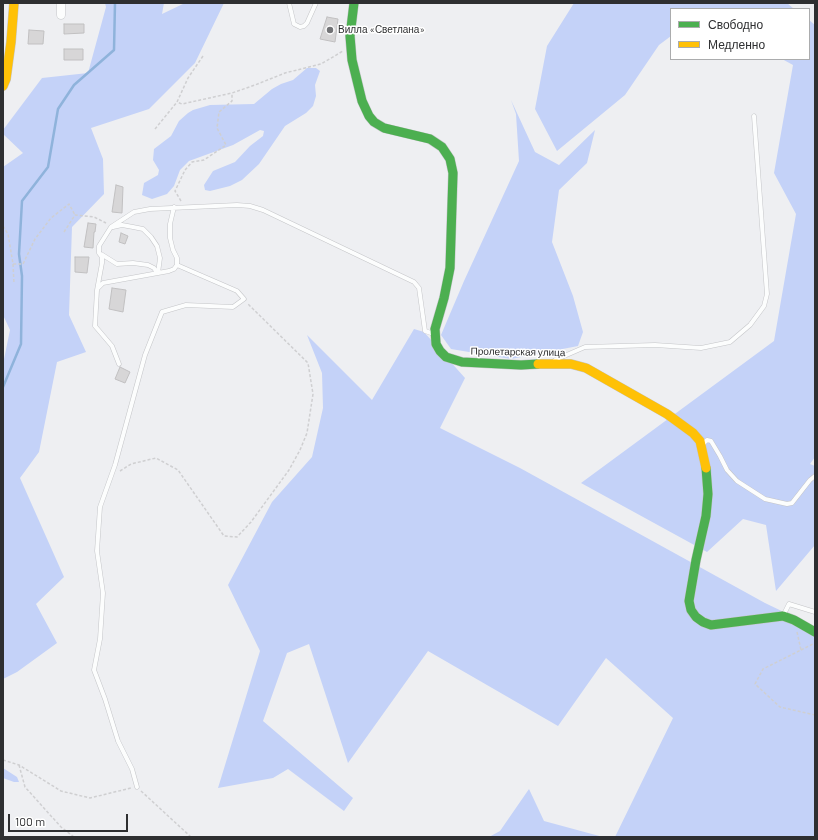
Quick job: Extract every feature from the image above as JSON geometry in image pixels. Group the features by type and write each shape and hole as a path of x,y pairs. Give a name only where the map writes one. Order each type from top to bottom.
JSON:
{"street":[{"path":"3,86 6,79 11,42 14,3"},
{"path":"61,3 61,15"},
{"name":"Пролетарская улица","path":"354,3 350,36 351,46 356,81 362,101 369,116 374,122 384,128 417,134 430,139 442,147 450,159 453,172 450,268 444,298 435,329 436,344 443,354 454,360 462,362 494,365 571,364 586,368 667,414 693,433 700,441"},
{"path":"700,441 707,473 708,494 706,516 689,601 691,610 699,620 711,625 783,616 794,620 815,632"}],"lane":[{"path":"290,3 294,24 300,27 307,23 316,3"},
{"path":"545,364 585,347 655,345 701,348 730,342 750,325 764,306 767,294 754,116"},
{"path":"119,364 112,346 95,326 97,290 102,263 102,258 99,253 100,246 111,227 134,212 150,209 237,205 250,206 264,210 414,282 419,288 425,331 431,333 435,329"},
{"path":"97,290 103,282 174,269 177,265 177,258 170,238 170,224 174,207"},
{"path":"111,227 122,225 143,229 157,246 160,258 158,273"},
{"path":"99,253 117,264 148,264 158,273"},
{"path":"137,786 132,769 118,741 94,670 100,639 103,593 97,551 100,507 111,476 146,355 162,312 186,305 233,308 244,300 237,291 177,265"},
{"path":"700,441 704,443 707,440 711,441 718,451 727,470 737,481 765,499 787,504 792,503 810,480 815,476"},
{"path":"783,616 789,604 815,612"}],"path":[{"path":"177,102 182,104 232,93 285,73 321,64 351,46"},
{"path":"155,129 177,102 188,78 203,56"},
{"path":"184,207 175,191 186,170 192,162 204,160 226,145 217,128 219,112 232,101 232,93"},
{"path":"13,264 23,264 34,239 51,218 69,204 75,215"},
{"path":"75,215 94,216 111,227"},
{"path":"64,232 75,215"},
{"path":"3,226 8,234 13,264 14,284"},
{"path":"111,476 131,464 156,458 178,470 224,536 237,536 251,522 290,470 300,450 306,433 313,394 308,363 244,300"},
{"path":"794,620 801,650"},
{"path":"815,643 764,669 755,684 780,707 815,715"},
{"path":"3,760 19,765 61,791 90,798 137,786 191,837"},
{"path":"19,765 25,787 61,827 74,837"}],"shaded area":[{"path":"105,3 164,3 162,14 185,3 224,3 195,63 149,109 91,128 103,159 104,194 72,227 69,315 86,352 57,362 39,452 20,478 64,577 36,604 57,643 17,672 3,679 3,364 10,330 3,315 3,167 23,153 3,134 3,130 42,78 88,73 106,7"},
{"path":"574,3 787,3 793,8 670,8 670,37 659,45 625,95 557,151 535,109 547,46"},
{"path":"810,21 815,25 815,457 810,464 815,466 815,545 776,591 766,525 743,519 707,552 581,483 774,341 796,214 774,173 793,65 784,60 810,60"},
{"path":"307,68 316,68 320,71 315,85 316,96 313,106 306,113 285,126 259,164 242,180 230,186 210,191 205,190 204,185 213,171 235,162 250,146 263,136 264,131 260,130 233,145 189,161 180,170 174,186 167,194 152,199 142,195 144,183 158,175 159,170 153,160 154,149 171,136 179,121 188,113 210,105 254,104 272,89 293,80"},
{"path":"511,100 535,152 559,165 595,130 587,163 559,190 552,242 573,296 583,332 578,346 511,359 451,349 441,335 519,161 516,114"},
{"path":"414,329 424,332 465,378 440,428 520,468 765,603 815,627 815,837 615,837 673,718 606,658 558,726 428,651 348,763 309,644 287,653 263,721 353,798 344,811 288,769 273,778 218,788 260,651 228,585 272,502 312,457 323,408 322,373 307,335 372,400"},
{"path":"3,768 17,777 19,782 14,782 3,778"},
{"path":"529,789 544,821 603,837 489,837 500,831"}],"building":[{"path":"327,17 338,19 335,42 320,39"},
{"path":"64,24 84,24 84,33 64,34"},
{"path":"29,30 44,31 43,44 28,44"},
{"path":"64,49 83,49 83,60 64,60"},
{"path":"116,185 123,187 122,213 112,212"},
{"path":"88,223 96,224 93,248 84,247"},
{"path":"121,233 128,236 125,244 119,242"},
{"path":"75,257 89,257 87,273 75,272"},
{"path":"112,288 126,290 123,312 109,309"},
{"path":"120,367 130,372 125,383 115,379"}],"waterway":[{"path":"3,387 21,344 22,276 19,254 22,201 48,167 58,109 74,85 114,50 115,3"}],"traffic: fast":[{"path":"354,3 350,36 352,60 362,101 369,116 374,122 384,128 430,139 442,147 450,159 453,173 450,268 444,298 435,329 436,344 446,357 462,362 521,365 538,364"},
{"path":"706,468 708,494 706,516 689,601 691,610 696,617 711,625 783,616 794,620 815,632"}],"traffic: slow":[{"path":"3,86 6,79 11,42 14,3"},
{"path":"538,364 571,364 586,368 667,414 693,433 700,441 706,468"}],"place":[{"name":"Вилла «Светлана»","path":"330,30"}]}
